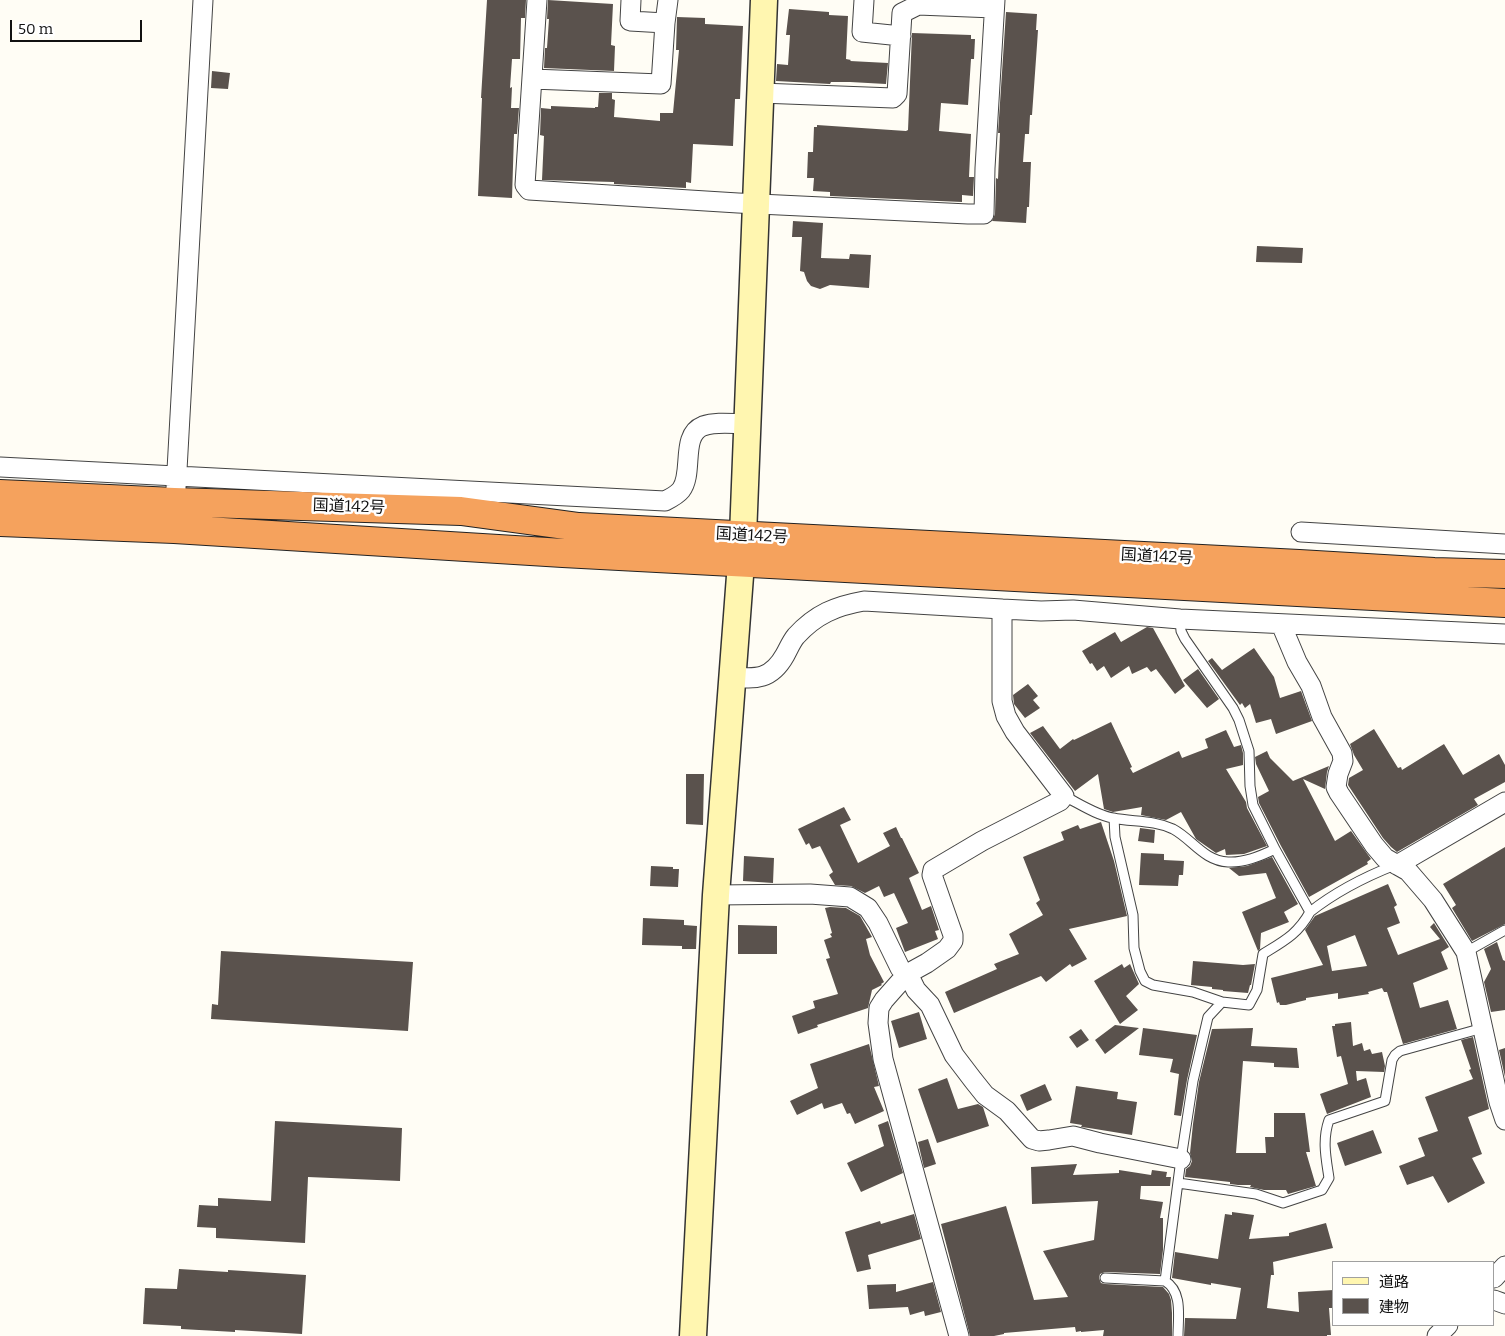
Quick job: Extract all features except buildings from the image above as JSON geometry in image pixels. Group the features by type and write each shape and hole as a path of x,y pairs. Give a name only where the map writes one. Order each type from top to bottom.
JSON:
{"highway":[{"name":"国道142号","path":"0,494 176,489 461,511 741,549 1505,603"},
{"name":"国道142号","path":"0,522 174,529 554,552 741,549 1309,564 1434,572 1505,574"}],"street":[{"path":"176,489 204,0"},
{"path":"537,0 525,185 529,190 984,214 995,4 918,5 902,13 897,94 893,98 760,93"},
{"path":"631,0 630,21 665,23"},
{"path":"532,78 661,84 668,0"},
{"path":"693,1336 716,895 741,549 764,0"},
{"path":"864,0 862,32 901,36"},
{"path":"0,467 176,489 665,501 676,495 683,488 694,432 703,426 716,423 747,424"},
{"path":"1301,532 1505,544"},
{"path":"732,677 759,678 770,672 784,657 795,637 819,616 843,606 864,601 1041,611 1073,610 1180,619 1505,634"},
{"path":"959,1336 883,1059 878,1023 879,1008 906,974 927,963 947,949 953,941 953,935 932,875 933,870 982,841 1060,801 1064,796 1014,732 1006,716 1002,701 1002,609"},
{"path":"1282,624 1297,662 1311,686 1322,716 1342,753 1343,761 1336,787 1339,793 1385,858 1408,871 1433,900 1466,952 1499,1102 1505,1120"},
{"path":"1397,865 1505,802"},
{"path":"716,895 810,894 850,897 868,908 878,923 900,968 930,1005 954,1054 973,1080 985,1095 1007,1111 1032,1139 1049,1140 1073,1136 1181,1159"},
{"path":"1495,1277 1505,1266"},
{"path":"1437,1336 1447,1326"}],"lane":[{"path":"1180,619 1181,631 1185,639 1233,708 1239,720 1250,751 1250,786 1253,805 1310,912"},
{"path":"1064,796 1104,816 1152,822 1172,829 1186,837 1198,849 1212,858 1226,862 1240,862 1275,849"},
{"path":"1114,818 1114,837 1133,916 1134,948 1140,971 1145,981 1154,985 1193,992 1222,1002 1249,1005 1257,990 1263,954 1294,934 1303,925 1310,912 1321,904 1377,872 1397,865"},
{"path":"1466,952 1505,930"},
{"path":"1165,1281 1193,1081 1208,1017 1222,1002"},
{"path":"1178,1183 1256,1194 1283,1204 1322,1190 1329,1178 1325,1135 1329,1120 1385,1101 1392,1060 1395,1054 1400,1051 1483,1028"},
{"path":"1105,1278 1165,1281 1171,1284 1175,1290 1179,1306 1178,1336"}]}
